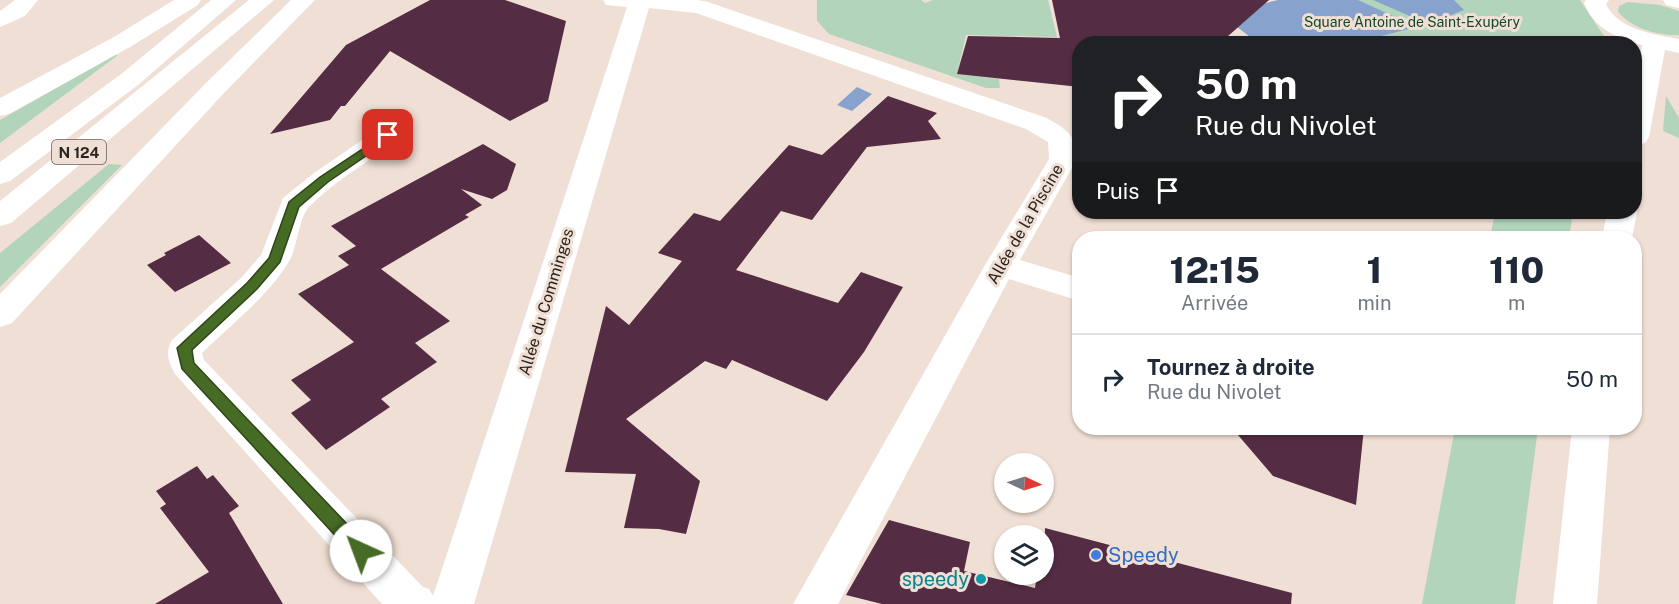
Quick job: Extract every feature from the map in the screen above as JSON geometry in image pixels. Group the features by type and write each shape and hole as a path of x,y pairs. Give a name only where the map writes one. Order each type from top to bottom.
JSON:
{"main road":[{"path":"0,20 17,11 27,0"},
{"path":"0,108 122,42 190,0"},
{"name":"N 124","path":"0,175 129,80 225,0"},
{"name":"N 124","path":"0,216 263,0"},
{"path":"0,315 215,88 304,0"},
{"path":"1598,0 1595,3 1596,11 1607,22 1639,36"},
{"path":"1674,0 1679,1"},
{"name":"Allée de la Piscine","path":"638,1 700,7 791,38 1035,123 1055,134 1063,146 1063,159 1001,265 815,604"},
{"name":"Allée du Comminges","path":"452,604 638,1"},
{"path":"1642,37 1667,44 1642,116"},
{"path":"388,135 324,179 293,205 275,259 252,286 184,348 187,365 408,601 414,604"},
{"path":"1001,265 1072,287"},
{"path":"1580,602 1591,435"}],"green space":[{"path":"817,0 921,0 925,3 933,0 1048,0 1057,37 966,35 957,74 999,79 1000,88 986,88 829,34 817,21"},
{"name":"Square Antoine de Saint-Exupéry","path":"1278,0 1580,0 1604,36 1249,36 1236,26 1261,6"},
{"path":"1628,2 1660,5 1679,11 1679,35 1654,32 1630,22 1618,12 1619,6"},
{"path":"118,55 0,143 0,120"},
{"path":"1666,96 1679,118 1679,138 1663,131"},
{"path":"109,164 122,165 0,287 0,253"},
{"path":"1494,219 1572,219 1570,231 1491,231"},
{"path":"1454,435 1537,435 1515,604 1422,604"}],"water":[{"path":"1278,0 1358,0 1417,27 1381,36 1249,36 1236,26 1262,4"},
{"path":"1373,0 1454,0 1464,10 1428,24"},
{"path":"857,87 872,94 852,111 837,105"}],"building":[{"path":"430,0 505,0 566,21 548,101 510,121 390,51 345,106 341,106 330,120 270,134 346,45"},
{"path":"1052,0 1269,0 1228,36 1072,36 1072,86 957,74 968,36 1060,38"},
{"path":"888,96 937,113 928,121 941,139 867,147 812,220 781,211 736,270 838,303 861,272 903,287 864,352 827,401 732,360 726,369 705,361 626,419 700,481 686,534 659,529 624,528 636,474 565,472 606,306 629,325 682,261 658,253 694,213 720,221 789,145 822,155"},
{"path":"483,144 516,164 507,190 492,199 461,189 482,205 465,215 469,217 381,269 450,321 415,343 437,362 381,399 390,407 326,450 291,413 311,400 291,380 354,342 298,294 349,265 338,256 356,246 331,226"},
{"path":"199,235 231,263 175,292 147,265 166,255 164,253"},
{"path":"1238,435 1363,435 1356,505 1273,476"},
{"path":"197,466 207,479 213,475 239,506 229,513 283,604 155,604 209,572 160,508 166,504 156,491"},
{"path":"889,520 970,542 964,571 994,578 994,585 1022,585 1035,588 1035,585 1054,585 1054,530 1292,593 1291,604 882,604 846,595"}],"place":[{"name":"Speedy","path":"1096,555"},
{"name":"speedy","path":"981,579"}],"route":[{"path":"361,551 187,365 184,348 252,286 275,259 293,205 324,179 388,135"}]}
